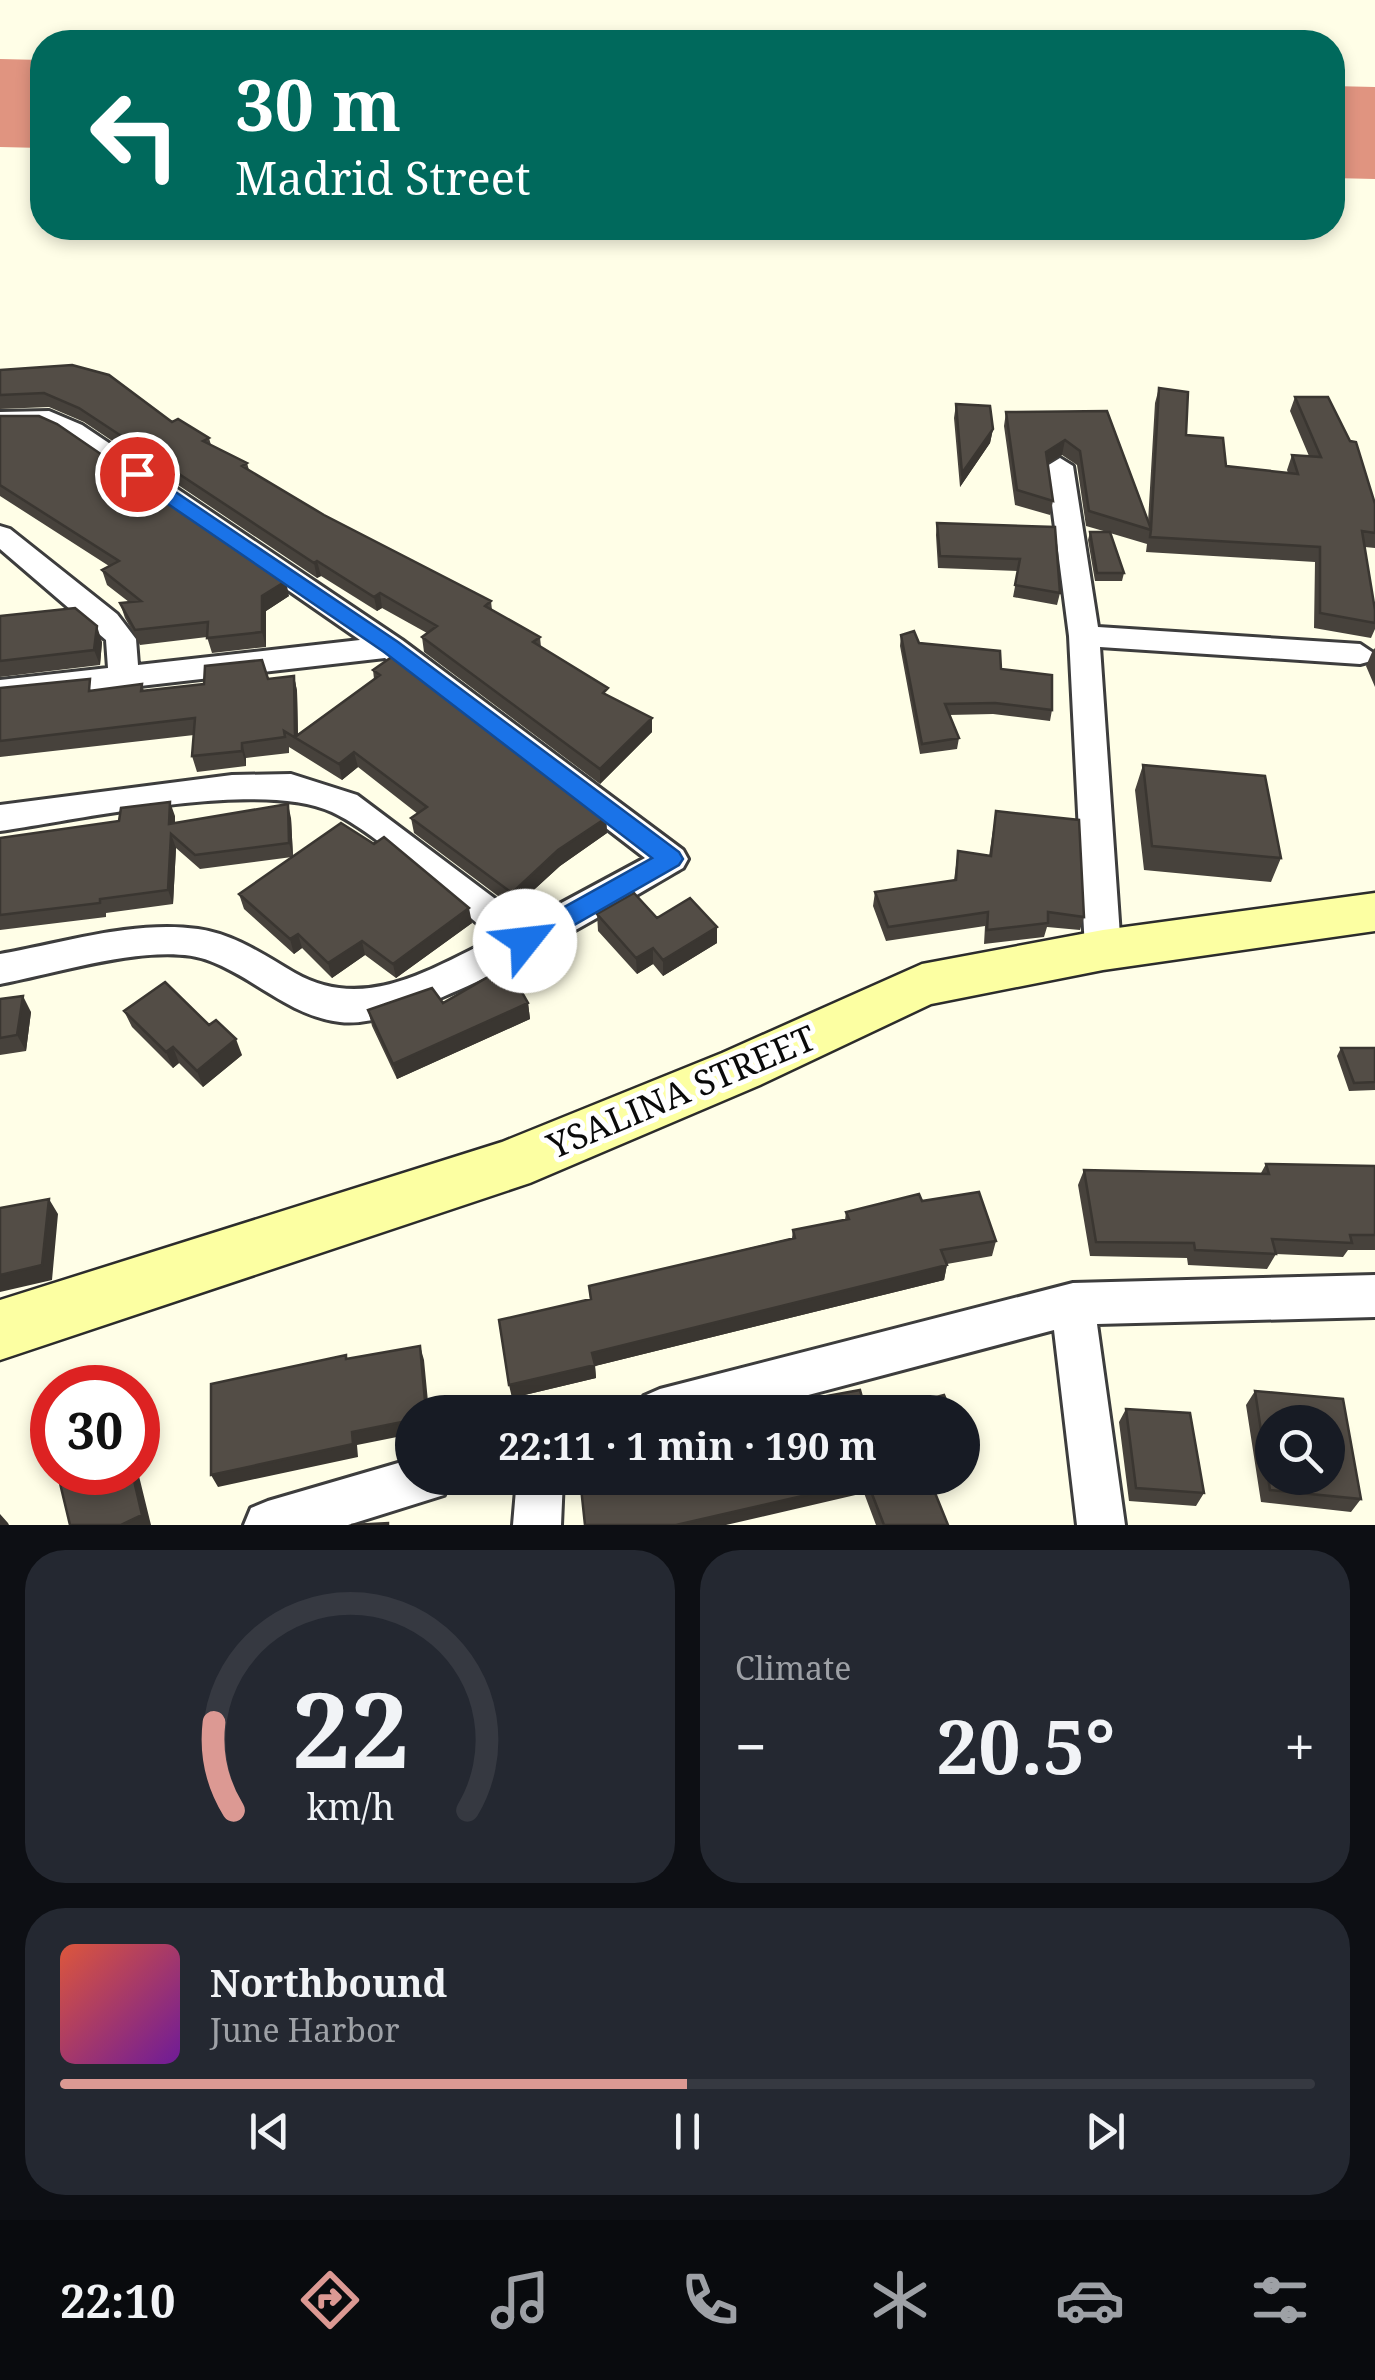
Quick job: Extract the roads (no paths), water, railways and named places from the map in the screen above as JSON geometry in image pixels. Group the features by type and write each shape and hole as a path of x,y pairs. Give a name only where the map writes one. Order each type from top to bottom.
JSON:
{"street":[{"path":"0,420 33,418 62,424 391,647 670,859 525,941 407,995 362,1007 317,1004 224,950 200,943 161,944 0,969"},
{"path":"1060,466 1084,636 1103,950"},
{"path":"0,536 106,621 121,640 124,674"},
{"path":"1084,636 1360,654"},
{"path":"0,690 391,647"},
{"path":"0,818 232,787 291,786 344,804 372,822 525,941"},
{"name":"YSALINA STREET","path":"0,1330 510,1165 741,1070 922,986 1103,950 1375,912"},
{"path":"725,1395 1073,1304 1375,1296"},
{"path":"1073,1304 1101,1525"},
{"path":"268,1525 395,1488"},
{"path":"537,1525 539,1495"}]}
